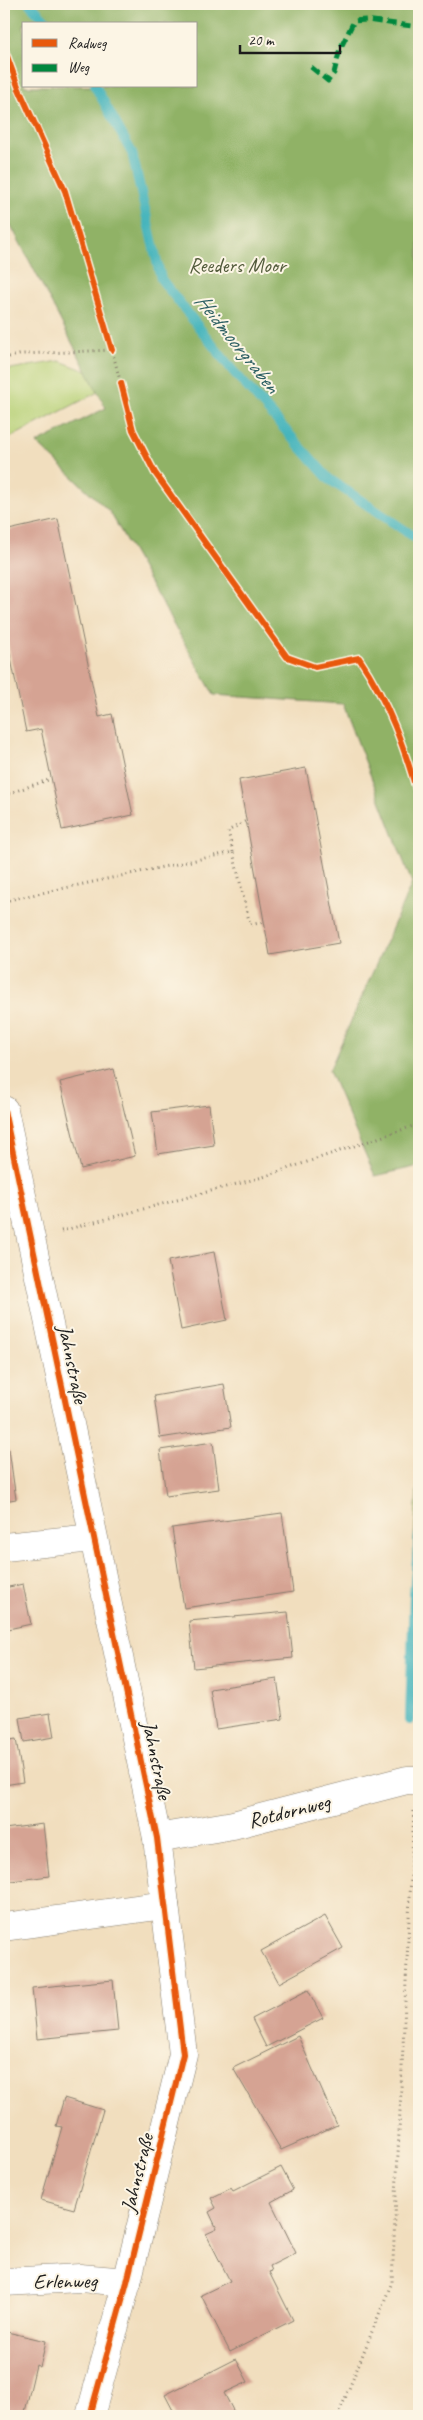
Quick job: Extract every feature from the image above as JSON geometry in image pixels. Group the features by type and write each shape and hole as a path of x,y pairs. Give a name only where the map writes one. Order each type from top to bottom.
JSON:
{"street":[{"name":"Jahnstraße","path":"4,1110 157,1838 183,2054 127,2282 90,2416"},
{"path":"4,1547 93,1538"},
{"name":"Rotdornweg","path":"157,1838 233,1825 417,1780"},
{"path":"4,1927 165,1905"},
{"name":"Erlenweg","path":"4,2282 80,2278 127,2282"}],"path":[{"path":"4,48 64,191 112,350 133,430 155,472 287,657 315,666 359,658 374,680 404,747 419,799"},
{"path":"4,358 23,354 112,350"},
{"path":"4,795 52,779"},
{"path":"246,821 228,831 250,925 264,922"},
{"path":"4,901 233,852"},
{"path":"60,1231 263,1177 419,1124"},
{"path":"338,2416 392,2282 417,1780"}],"green space":[{"name":"Reeders Moor","path":"4,4 419,4 419,1166 375,1176 329,1071 412,883 343,704 214,695 110,512 37,443 106,408 4,212"},
{"path":"60,361 94,374 98,392 4,441 4,370"},
{"path":"419,1455 419,1576 412,1573"}],"building":[{"path":"58,519 99,717 112,714 133,815 62,830 41,729 26,732 4,625 4,531"},
{"path":"306,768 339,943 270,955 239,780"},
{"path":"114,1069 135,1156 81,1169 60,1082"},
{"path":"209,1105 214,1145 158,1154 152,1112"},
{"path":"214,1252 227,1320 181,1330 168,1261"},
{"path":"224,1384 231,1427 160,1438 154,1396"},
{"path":"213,1442 219,1489 166,1496 160,1450"},
{"path":"9,1449 16,1499 4,1501 4,1450"},
{"path":"282,1513 293,1592 184,1608 172,1528"},
{"path":"23,1584 31,1624 4,1630 4,1588"},
{"path":"288,1612 293,1658 194,1668 189,1621"},
{"path":"277,1679 283,1719 216,1729 210,1689"},
{"path":"50,1713 54,1737 24,1742 20,1718"},
{"path":"16,1739 23,1782 4,1785 4,1741"},
{"path":"43,1824 49,1876 4,1882 4,1829"},
{"path":"325,1916 343,1948 279,1983 261,1951"},
{"path":"113,1980 118,2031 37,2039 32,1988"},
{"path":"308,1990 323,2018 266,2047 252,2019"},
{"path":"298,2036 337,2125 281,2150 233,2068"},
{"path":"64,2098 103,2110 74,2209 41,2200 62,2127 56,2126"},
{"path":"281,2167 293,2190 271,2202 296,2253 270,2266 272,2271 269,2272 293,2320 230,2352 201,2295 230,2281 206,2234 217,2229 209,2212 216,2208 211,2198 231,2188 233,2191"},
{"path":"7,2332 46,2341 40,2367 36,2365 24,2416 4,2416 4,2345"},
{"path":"236,2359 248,2382 224,2393 236,2416 176,2416 165,2395"}],"waterway":[{"name":"Heidmoorgraben","path":"30,4 47,22"},
{"name":"Heidmoorgraben","path":"96,88 132,153 161,279 233,371 329,479 419,540"},
{"name":"Heidmoorgraben","path":"410,1720 414,1595 419,1536"}],"marked path":[{"path":"311,67 328,81 334,73 340,49 354,21 366,20 419,27"}],"cycle path":[{"path":"4,48 19,89 65,191 112,350"},
{"path":"121,383 133,430 155,473 287,657 315,667 359,658 379,691 395,726 419,799"},
{"path":"4,1110 157,1838 183,2054 127,2282 90,2416"}]}
